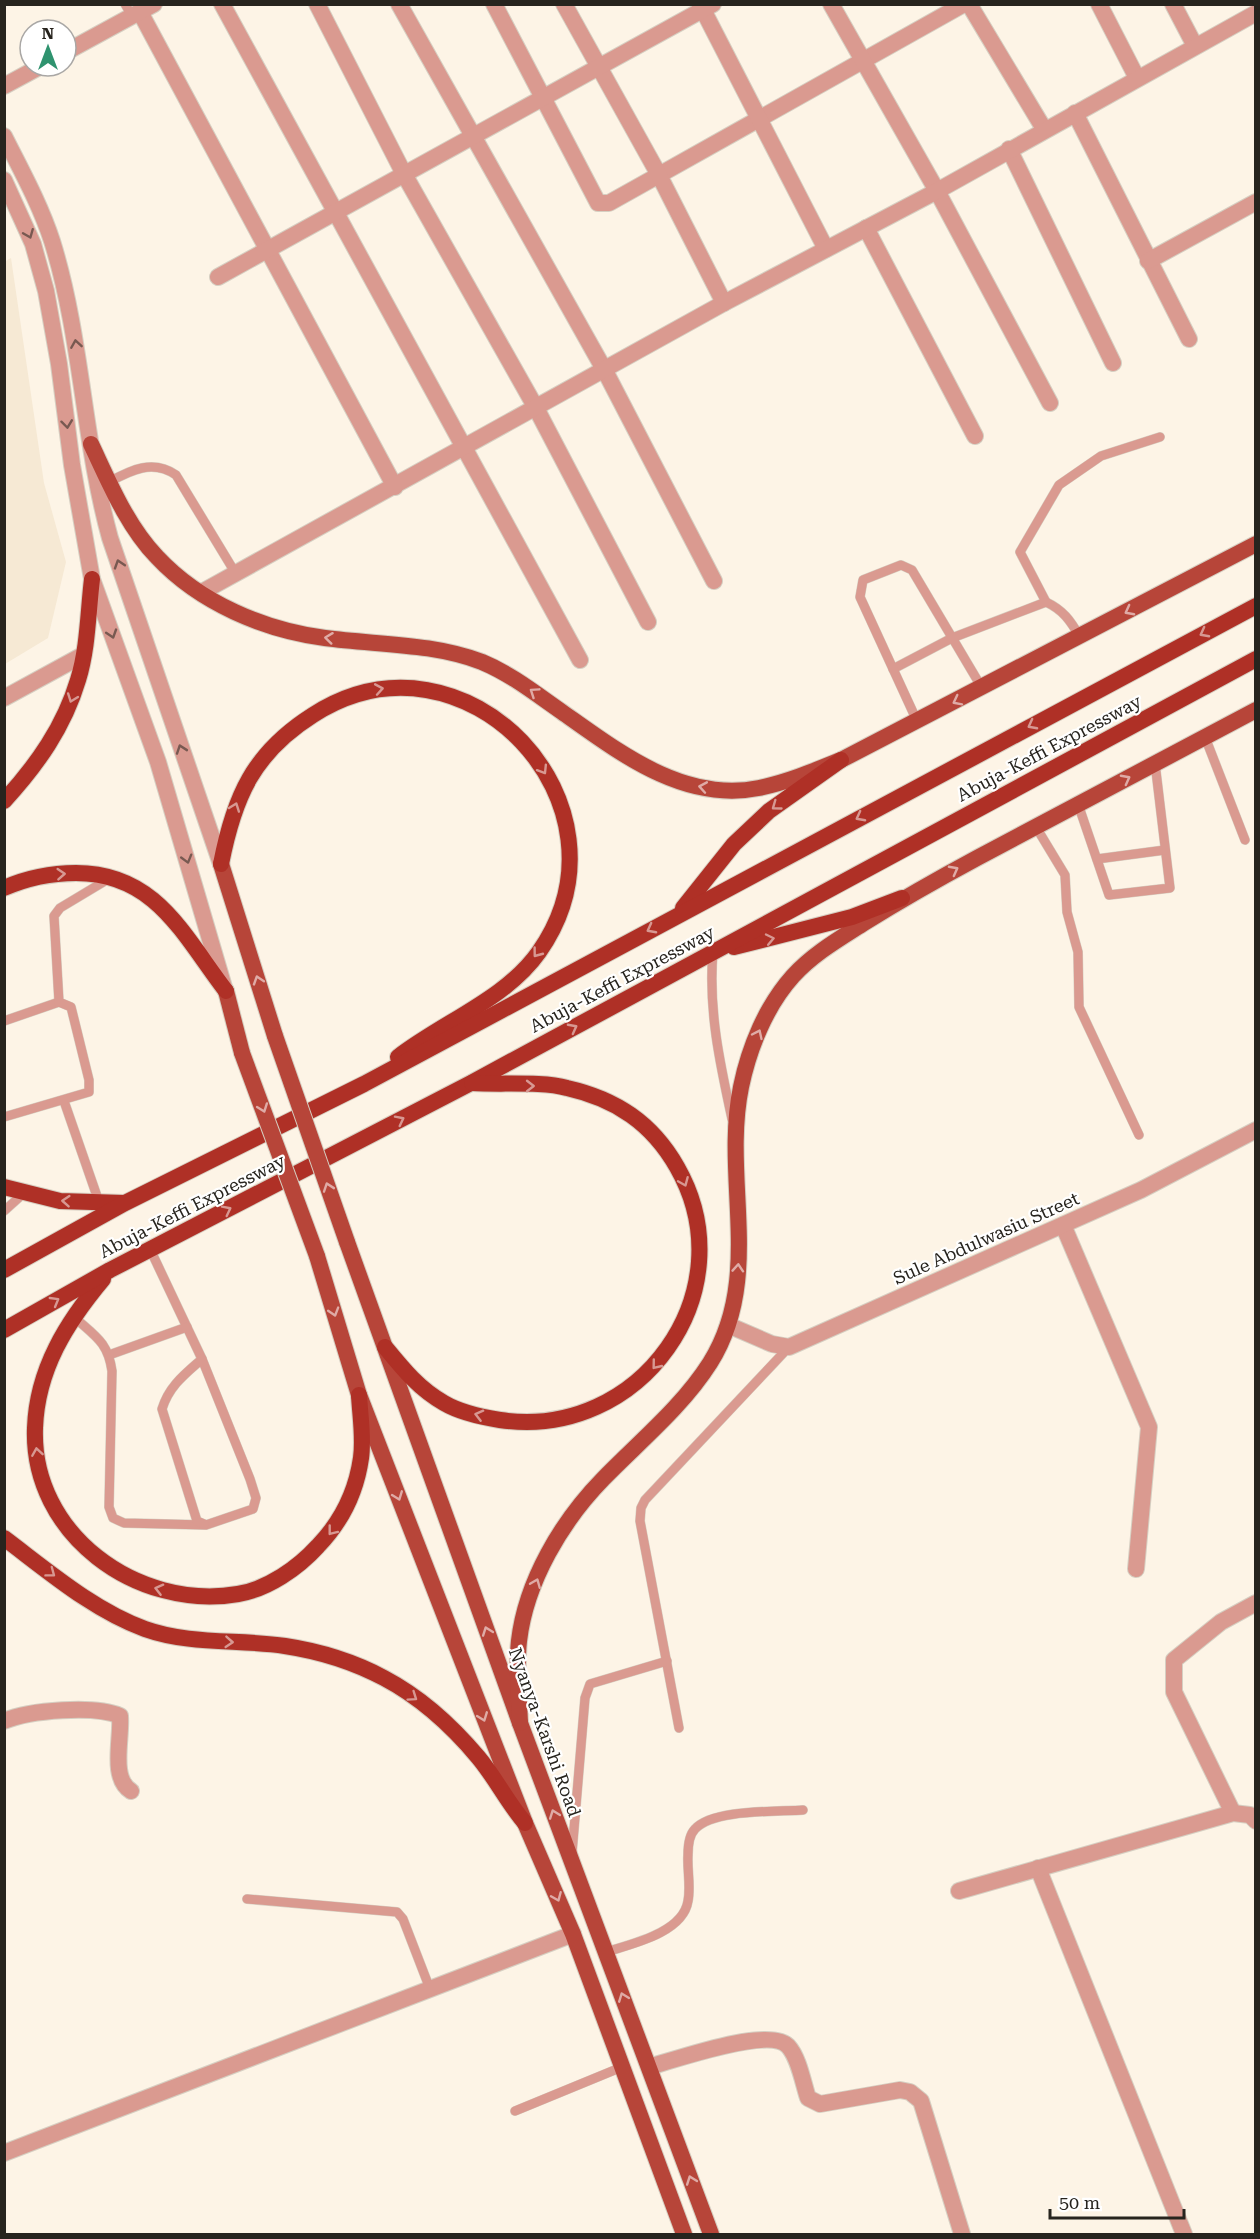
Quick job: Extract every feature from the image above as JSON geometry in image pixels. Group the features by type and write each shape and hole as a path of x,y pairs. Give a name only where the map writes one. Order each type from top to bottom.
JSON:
{"highway":[{"path":"4,801 50,745 79,678 92,579"},
{"name":"Abuja-Keffi Expressway","path":"4,1270 125,1203 364,1084 1256,606"},
{"name":"Abuja-Keffi Expressway","path":"4,1330 150,1249 471,1083 1256,659"},
{"path":"221,864 231,815 239,796 261,762 285,733 330,704 359,692 387,687 421,688 479,708 506,725 544,770 557,795 569,845 565,895 550,934 525,969 502,988 417,1042 364,1084"},
{"path":"677,915 734,844 769,811 841,760"},
{"path":"4,888 23,880 58,873 97,873 113,876 139,888 158,903 226,992"},
{"path":"713,952 852,917 902,898"},
{"path":"385,1347 418,1386 445,1404 489,1418 521,1423 561,1420 593,1410 625,1392 651,1371 681,1323 692,1295 700,1239 695,1209 678,1169 649,1127 622,1109 567,1088 471,1083"},
{"path":"4,1187 60,1201 125,1203"},
{"path":"111,1270 74,1317 46,1368 38,1399 36,1453 45,1485 58,1513 80,1545 117,1573 149,1586 179,1593 213,1596 239,1594 288,1573 308,1558 339,1521 354,1492 362,1458 359,1395"},
{"path":"4,1538 78,1593 146,1630 205,1640 284,1646 322,1654 384,1678 414,1697 445,1722 478,1757 525,1823"}],"main road":[{"path":"91,444 109,482 138,533 156,557 179,578 235,612 284,630 324,638 442,650 498,669 633,762 683,783 723,790 757,788 794,779 841,760 1256,544"},
{"path":"520,1723 519,1638 526,1611 552,1545 572,1514 602,1479 685,1396 710,1362 728,1325 737,1290 741,1237 736,1136 740,1089 751,1048 767,1014 792,977 826,946 902,898 1256,710"},
{"name":"Nyanya-Karshi Road","path":"221,864 275,1036 347,1242 520,1723 711,2235"},
{"path":"226,992 242,1053 317,1256 359,1395 525,1823 573,1934 684,2235"}],"street":[{"path":"222,4 580,660"},
{"path":"316,4 404,174 536,408 648,622"},
{"path":"399,4 605,371 714,582"},
{"path":"494,4 598,203 609,203 966,4 1044,129"},
{"path":"564,4 659,175 724,303"},
{"path":"831,4 937,191 1050,404"},
{"path":"1099,4 1137,78"},
{"path":"1173,4 1195,46"},
{"path":"218,277 705,6 759,120 826,249"},
{"path":"78,45 138,9 394,487"},
{"path":"202,592 605,371 724,303 937,191 1044,129 1256,13"},
{"path":"4,86 19,78"},
{"path":"1075,113 1189,339"},
{"path":"4,136 44,218 52,242 74,331 98,495 110,538 221,864"},
{"path":"1009,149 1113,363"},
{"path":"4,180 33,244 46,291 92,579 158,762 226,992"},
{"path":"1148,261 1256,202"},
{"path":"866,228 975,436"},
{"path":"4,698 82,655"},
{"name":"Sule Abdulwasiu Street","path":"789,1347 1141,1190 1256,1130"},
{"path":"1063,1225 1149,1427 1136,1569"},
{"path":"728,1325 772,1344 789,1347"},
{"path":"1233,1813 1174,1692 1174,1660 1221,1622 1256,1603"},
{"path":"4,1721 64,1711 109,1711 120,1716 119,1775 124,1787 131,1791"},
{"path":"959,1891 1233,1813 1250,1815 1256,1821"},
{"path":"1038,1868 1184,2235"},
{"path":"4,2153 573,1934"},
{"path":"649,2067 751,2040 778,2041 786,2044 792,2052 808,2098 812,2102 820,2104 900,2090 910,2092 921,2102 962,2235"}],"lane":[{"path":"1080,637 1070,620 1059,608 1046,602 1020,552 1059,485 1101,456 1160,437"},
{"path":"109,482 131,470 153,466 168,469 176,475 236,574"},
{"path":"917,721 860,597 863,580 901,565 912,570 982,688"},
{"path":"893,669 952,638 1046,602"},
{"path":"1205,737 1245,840"},
{"path":"1078,804 1109,895 1170,888 1155,763"},
{"path":"1036,827 1065,876 1067,912 1078,952 1079,1007 1139,1135"},
{"path":"1097,859 1165,850"},
{"path":"59,1002 55,912 113,876"},
{"path":"713,952 712,1011 721,1070 736,1136"},
{"path":"4,1021 59,1002 71,1007 89,1080 89,1092 4,1117"},
{"path":"64,1101 99,1202"},
{"path":"4,1211 24,1193"},
{"path":"74,1317 105,1345 109,1355 112,1371 109,1507 112,1518 124,1523 206,1525 253,1509 256,1498 202,1359 150,1249"},
{"path":"109,1355 187,1327"},
{"path":"679,1728 640,1521 641,1508 645,1500 789,1347"},
{"path":"202,1359 171,1389 162,1409 197,1521 206,1525"},
{"path":"572,1862 585,1698 590,1684 667,1661"},
{"path":"606,1952 657,1935 672,1926 679,1917 688,1904 688,1844 694,1830 705,1822 725,1816 803,1810"},
{"path":"247,1899 398,1912 403,1919 430,1989"},
{"path":"515,2111 622,2067"}],"shaded area":[{"path":"11,258 44,483 66,562 48,638 5,664 4,262"}]}
